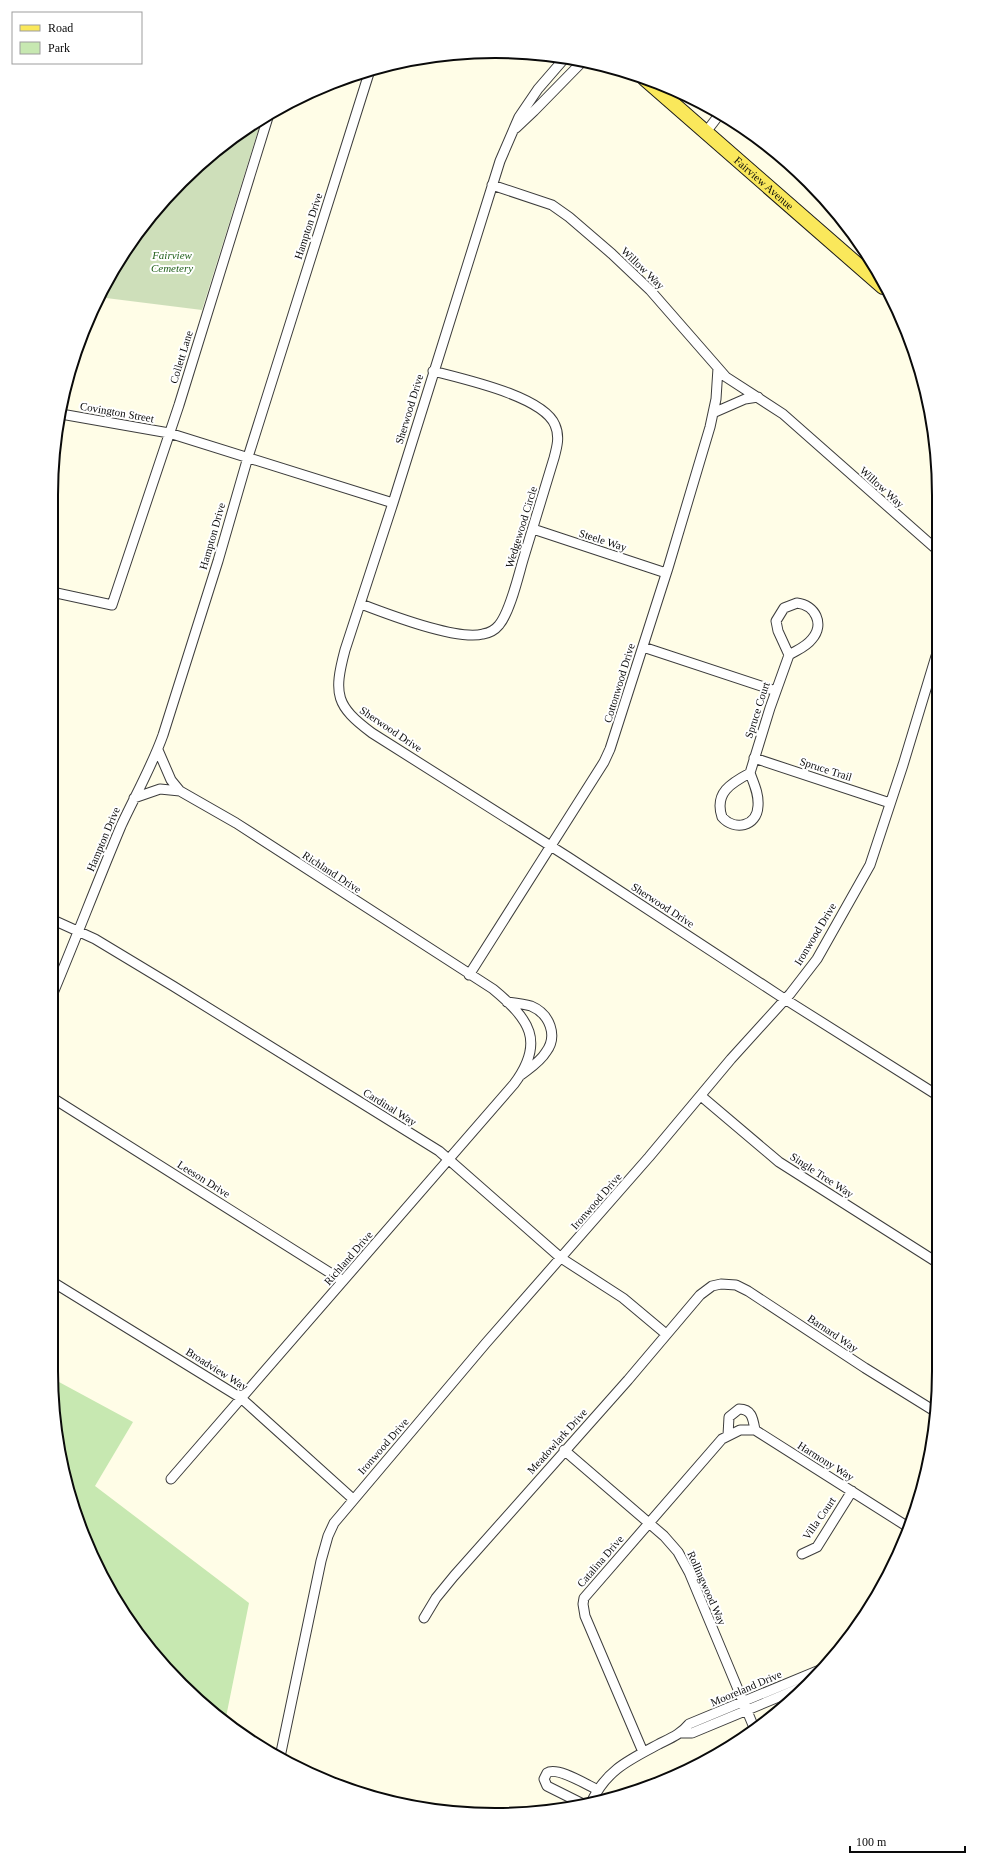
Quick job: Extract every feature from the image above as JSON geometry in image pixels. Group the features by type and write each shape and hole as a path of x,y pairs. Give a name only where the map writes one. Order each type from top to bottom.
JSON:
{"main road":[{"name":"Fairview Avenue","path":"656,89 706,132 865,263"}],"street":[{"name":"Sherwood Drive","path":"561,63 535,94 519,117 492,185 342,662 338,692 346,712 372,733 551,846 785,999 932,1092"},
{"name":"Sherwood Drive","path":"513,130 539,107 578,66"},
{"name":"Hampton Drive","path":"58,981 134,798 158,750 202,613 248,457 368,77"},
{"path":"706,132 716,118"},
{"name":"Collett Lane","path":"58,593 112,605 169,433 266,124"},
{"name":"Willow Way","path":"492,185 552,205 569,217 612,254 650,290 726,377 783,414 932,545"},
{"name":"Cottonwood Drive","path":"469,975 604,762 610,749 666,573 713,413 716,399 718,368"},
{"name":"Wedgewood Circle","path":"361,604 416,623 463,635 472,636 487,633 498,627 503,618 532,529 558,441 555,425 552,419 532,402 502,391 433,370"},
{"path":"713,413 745,399 758,397"},
{"name":"Covington Street","path":"65,415 169,433 393,503"},
{"name":"Steele Way","path":"532,529 666,573"},
{"path":"802,604 810,607 816,614 818,622 817,631 809,642 789,656 778,631 776,621 780,612 787,606 802,604"},
{"path":"643,647 776,690"},
{"name":"Spruce Court","path":"750,773 776,690 789,656"},
{"name":"Ironwood Drive","path":"281,1752 326,1542 334,1523 701,1096 731,1059 785,999 823,949 870,865 932,669"},
{"name":"Richland Drive","path":"158,750 171,780 180,790 236,824 493,989 516,1010 526,1024 531,1044 529,1055 520,1076 171,1480"},
{"name":"Spruce Trail","path":"754,758 890,803"},
{"path":"750,773 757,792 757,810 754,818 749,822 744,825 733,825 722,817 720,806 721,797 727,787 750,773"},
{"name":"Richland Drive","path":"134,798 160,789 180,790"},
{"name":"Cardinal Way","path":"58,922 79,931 173,986 449,1159 561,1258 623,1298 648,1317 666,1334"},
{"path":"507,1002 536,1009 546,1018 552,1031 551,1042 547,1052 520,1076"},
{"name":"Single Tree Way","path":"701,1096 785,1165 932,1259"},
{"name":"Leeson Drive","path":"58,1101 343,1281"},
{"name":"Barnard Way","path":"714,1286 731,1284 748,1291 865,1368 930,1408"},
{"name":"Broadview Way","path":"58,1286 241,1398 354,1499"},
{"name":"Meadowlark Drive","path":"424,1618 436,1598 454,1576 564,1450 628,1380 700,1295 714,1286"},
{"path":"739,1409 743,1409 751,1415 755,1430 740,1430 728,1435 729,1417 739,1409"},
{"name":"Harmony Way","path":"755,1430 904,1524"},
{"name":"Catalina Drive","path":"643,1752 588,1623 583,1604 587,1593 720,1440 728,1435"},
{"name":"Rollingwood Way","path":"564,1450 649,1523 671,1544 684,1562 752,1724"},
{"name":"Villa Court","path":"802,1554 817,1548 852,1492"},
{"name":"Mooreland Drive","path":"595,1796 598,1790 620,1766 643,1752 682,1732 689,1724 810,1674"},
{"name":"Mooreland Drive","path":"682,1732 692,1733 792,1692"},
{"path":"576,1801 547,1786 544,1779 547,1772 553,1770 561,1772 598,1790"}],"green space":[{"name":"Fairview Cemetery","path":"259,128 202,310 105,298 132,252 166,207 207,166 229,148"},
{"path":"58,1383 133,1422 95,1486 249,1603 226,1716 186,1680 148,1637 117,1590 103,1564 81,1511 66,1456 59,1400"}]}
